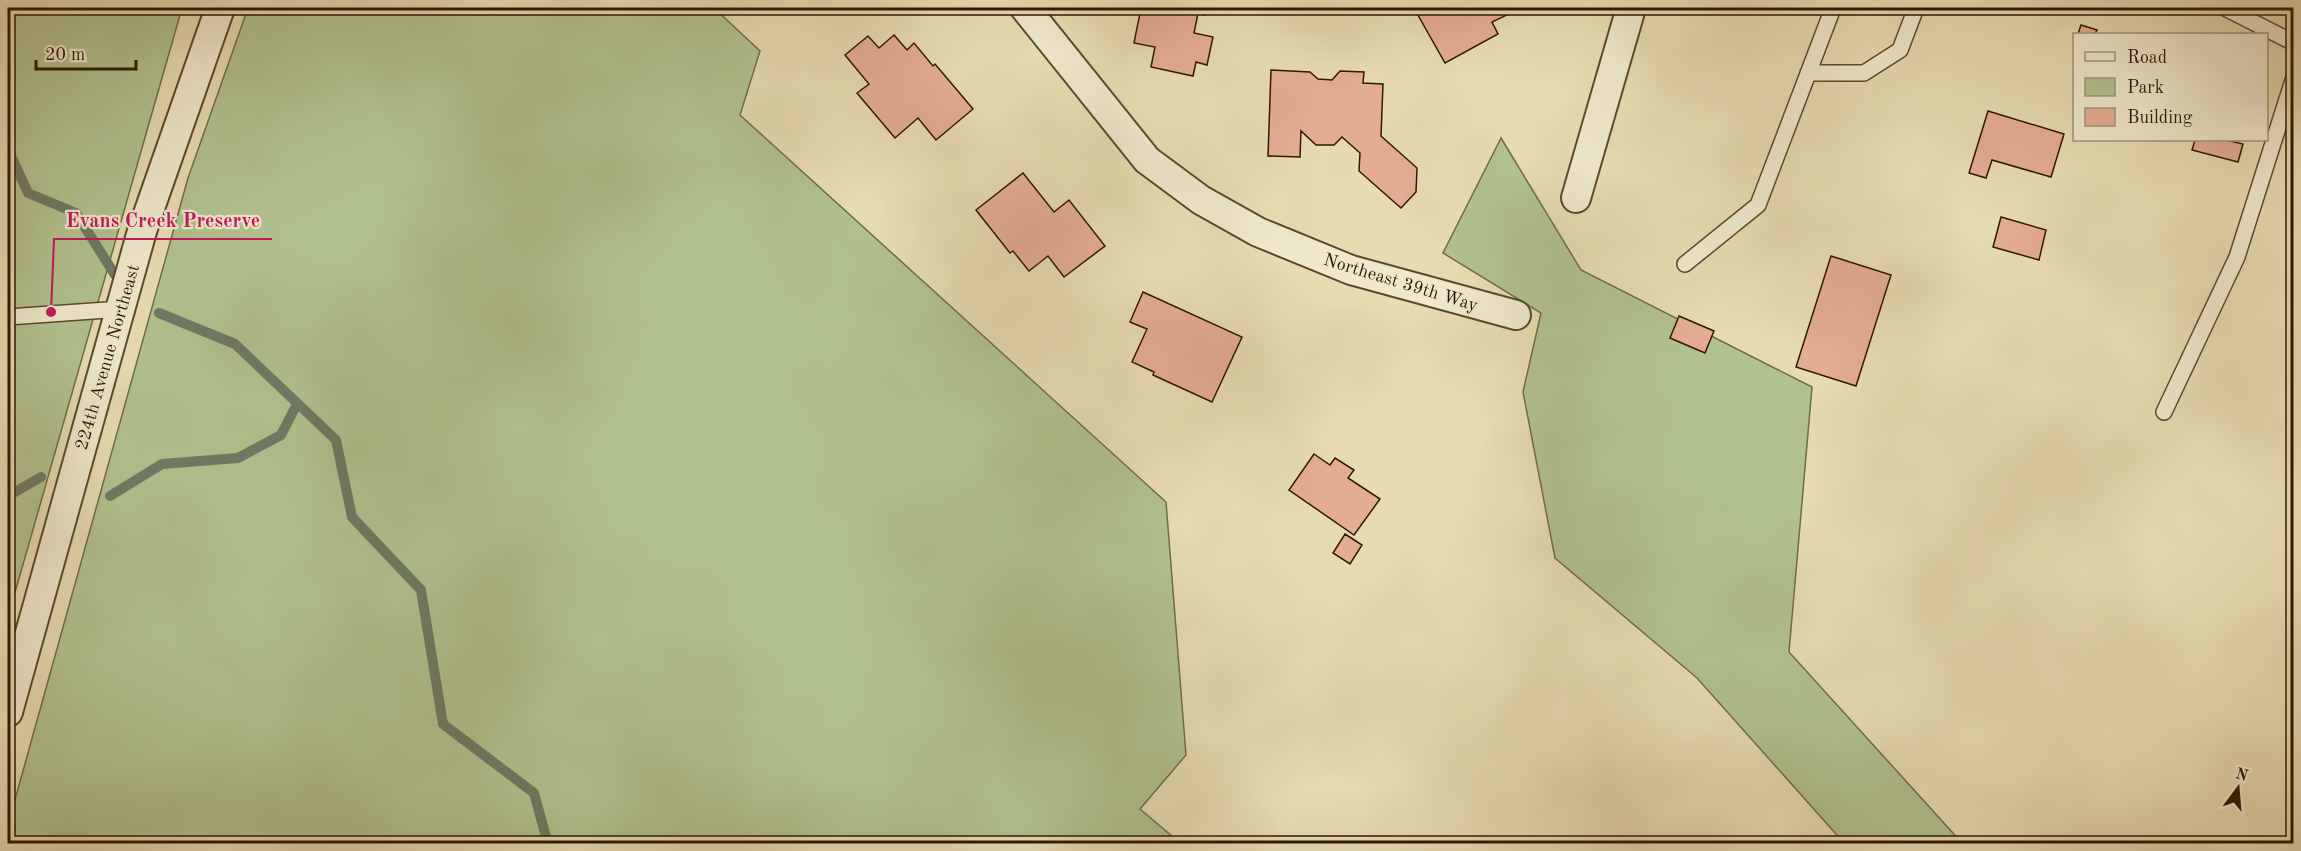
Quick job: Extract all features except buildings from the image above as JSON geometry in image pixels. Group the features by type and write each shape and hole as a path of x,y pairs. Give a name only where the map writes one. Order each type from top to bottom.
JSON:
{"street":[{"name":"224th Avenue Northeast","path":"8,712 142,231 220,8"},
{"name":"Northeast 39th Way","path":"1025,8 1148,160 1201,200 1258,232 1351,270 1516,315"},
{"path":"1576,198 1631,8"}],"lane":[{"path":"1685,264 1758,205 1833,8"},
{"path":"1808,73 1864,73 1900,50 1916,8"},
{"path":"2224,8 2294,43"},
{"path":"2164,412 2237,257 2294,77"},
{"path":"8,317 121,309"}],"green space":[{"path":"8,8 182,8 8,617"},
{"path":"248,8 714,8 760,51 740,115 1166,502 1186,755 1140,809 1180,843 8,843 11,814 188,178"},
{"path":"1501,138 1581,270 1812,387 1789,652 1962,843 1844,843 1697,678 1555,558 1523,392 1541,313 1443,253"}],"waterway":[{"path":"8,149 28,193 76,213 115,275"},
{"path":"159,313 235,344 336,440 352,517 421,590 443,724 534,793 548,844"},
{"path":"110,496 162,464 238,458 281,435 297,404"},
{"path":"8,496 41,477"}],"place":[{"name":"Evans Creek Preserve","path":"51,312"}]}
